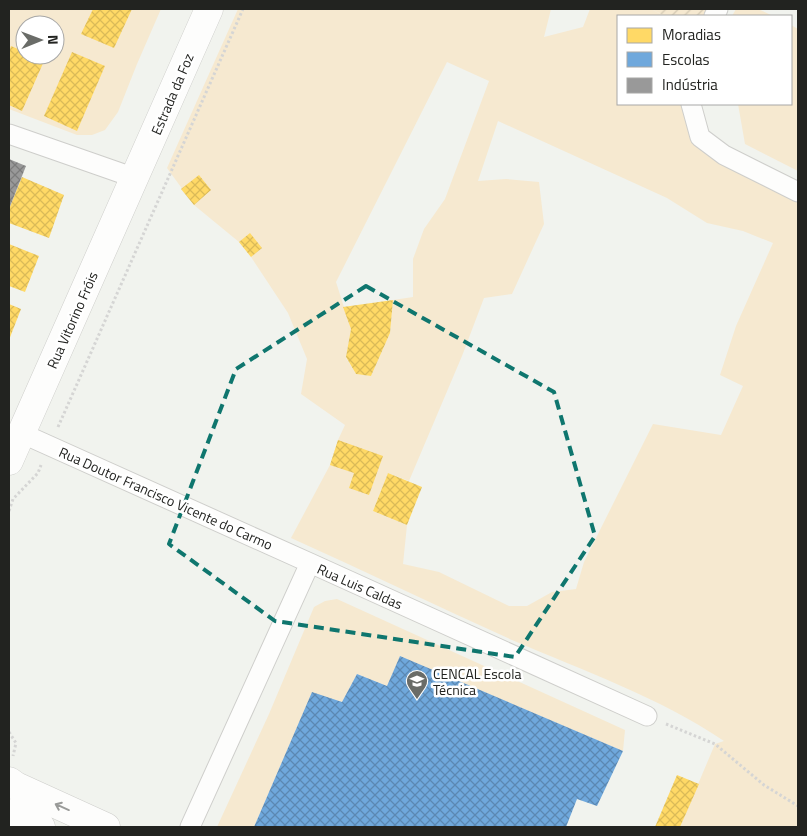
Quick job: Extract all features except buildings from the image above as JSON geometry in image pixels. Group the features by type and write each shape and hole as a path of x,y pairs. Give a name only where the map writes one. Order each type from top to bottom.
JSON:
{"main road":[{"name":"Estrada da Foz","path":"135,178 209,9"},
{"name":"Rua Vitorino Fróis","path":"9,461 135,178"},
{"path":"9,772 16,786 106,827"},
{"path":"9,813 41,827"}],"street":[{"path":"691,105 700,137 724,155 798,192"},
{"path":"9,134 135,178"},
{"name":"Rua Doutor Francisco Vicente do Carmo","path":"21,433 310,564"},
{"name":"Rua Luis Caldas","path":"190,827 310,564 647,716"}],"path":[{"path":"9,511 13,499 38,472 50,447 243,9"},
{"path":"647,716 715,744 764,786 798,806"},
{"path":"9,732 16,743 9,772"}],"highlighted area":[{"path":"366,286 554,392 595,536 515,657 275,621 169,544 236,369"}],"shaded area":[{"path":"9,9 161,9 118,112 105,130 92,135 77,135 9,109"},
{"path":"238,9 551,9 544,37 583,27 590,9 651,9 663,15 617,15 617,105 691,105 701,137 798,192 798,827 680,827 715,744 724,741 674,711 647,698 512,640 291,538 330,465 345,425 301,394 307,359 288,313 239,242 194,205 167,168","holes":["447,62 489,81 445,199 424,229 413,259 413,297 393,300 390,333 371,376 356,374 346,358 351,329 336,282","498,121 667,198 707,223 743,231 773,243 736,326 720,375 743,386 721,435 653,424 584,562 576,589 552,592 527,606 509,606 439,572 403,564 407,525 373,511 388,473 409,481 462,356 484,298 512,294 544,224 539,182 506,179 478,181"]},
{"path":"651,9 719,9 716,15 663,15"},
{"path":"736,9 758,9 771,15 733,15"},
{"path":"792,26 798,29 798,171 745,144 738,105 792,105"},
{"path":"337,599 625,730 623,751 400,657 387,686 357,674 342,702 312,693 254,827 217,827 269,714 314,607 325,601"}],"place":[{"name":"CENCAL Escola Técnica","path":"417,700"}]}
